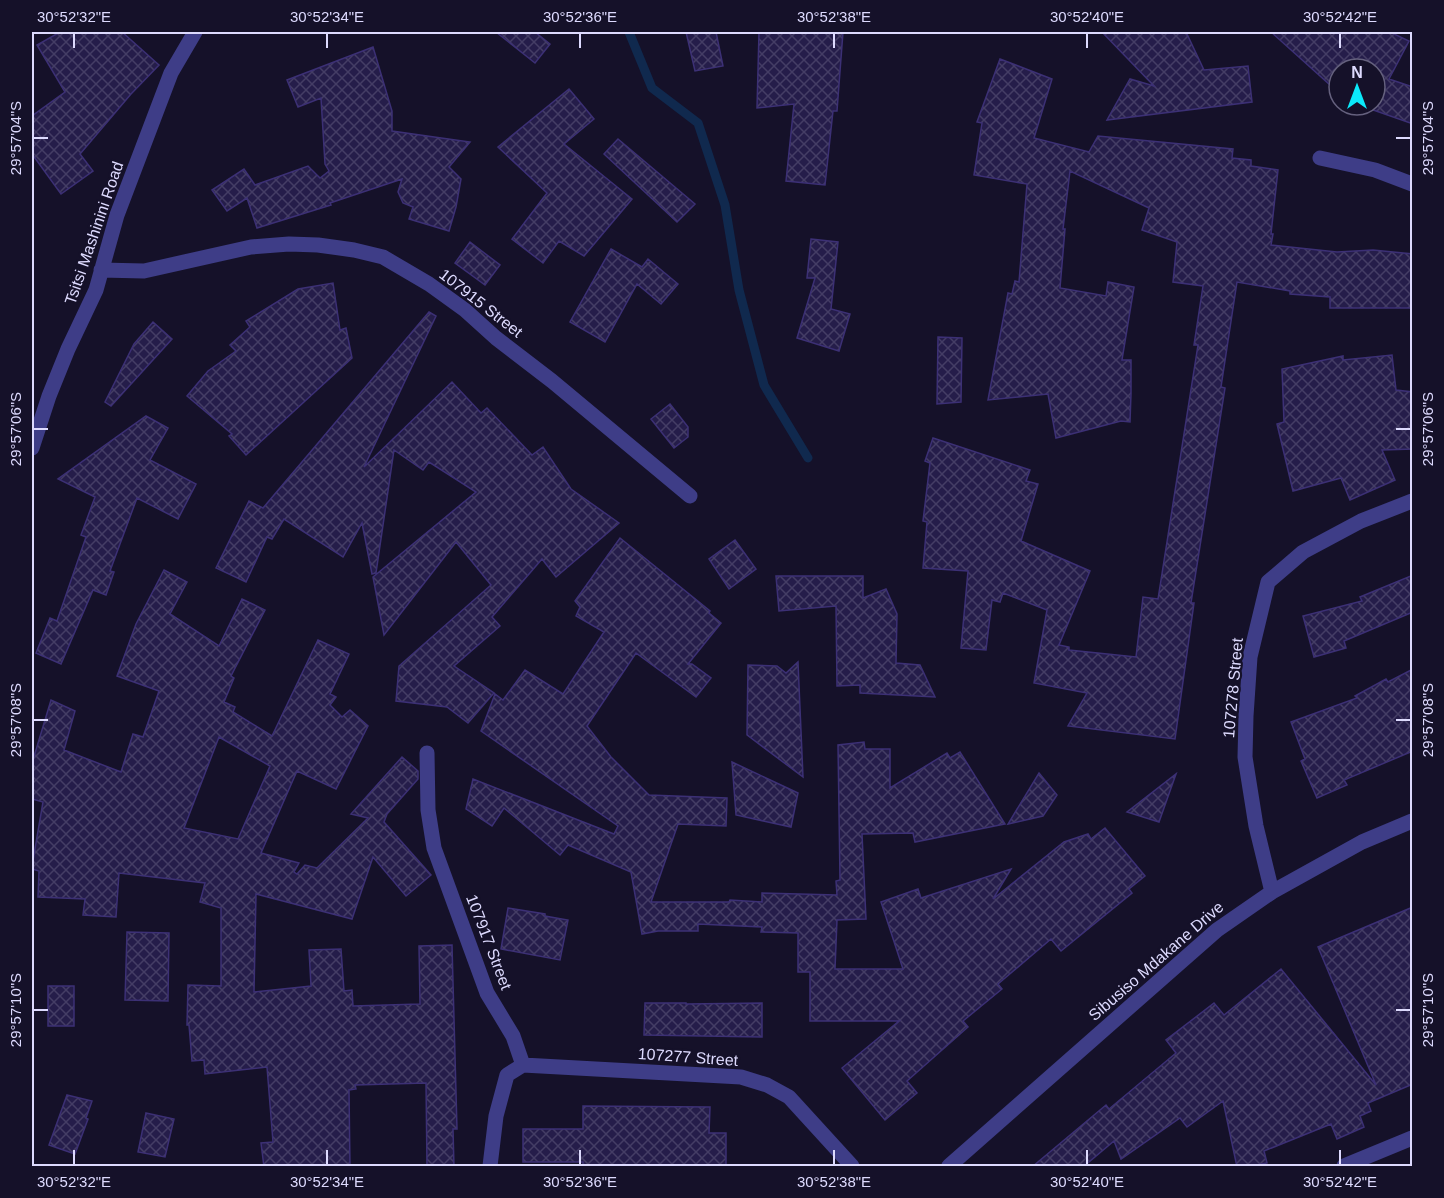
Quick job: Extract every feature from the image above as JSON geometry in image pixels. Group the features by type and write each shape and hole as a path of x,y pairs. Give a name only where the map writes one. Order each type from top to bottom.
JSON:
{"street":[{"name":"Tsitsi Mashinini Road","path":"32,448 68,349 96,290 117,215 171,73 195,32"},
{"path":"1320,158 1375,170 1413,184"},
{"name":"107915 Street","path":"101,270 144,271 250,247 289,244 318,245 383,257 465,310 496,338 552,381 690,496"},
{"name":"107278 Street","path":"1272,892 1256,826 1245,757 1250,657 1268,582 1303,552 1361,521 1413,501"},
{"name":"107917 Street","path":"427,753 428,810 434,848 487,993 513,1036 523,1065"},
{"name":"Sibusiso Mdakane Drive","path":"949,1167 1217,930 1272,892 1362,842 1413,821"},
{"path":"490,1167 496,1116 507,1075 523,1065"},
{"name":"107277 Street","path":"523,1065 741,1077 767,1085 789,1097 852,1167"},
{"path":"1344,1167 1413,1138"}],"building":[{"path":"60,32 122,32 159,65 80,154 93,171 61,194 32,154 32,116 65,92 37,45"},
{"path":"496,32 535,32 550,44 535,63"},
{"path":"686,32 716,32 723,66 695,71"},
{"path":"759,32 843,32 837,111 833,111 825,185 786,181 794,104 757,108"},
{"path":"1102,32 1186,32 1204,70 1248,66 1252,102 1107,120 1130,79 1154,86"},
{"path":"1271,32 1390,32 1409,41 1389,79 1413,87 1413,124 1387,115 1387,57 1327,57 1327,82"},
{"path":"373,47 392,111 392,131 470,142 449,167 461,179 449,231 409,219 413,207 403,203 398,192 402,179 330,203 331,205 257,228 247,198 227,211 212,190 244,169 255,185 308,166 320,178 329,171 325,164 321,98 298,107 287,80"},
{"path":"1000,59 1052,79 1034,138 1089,152 1098,136 1233,149 1232,158 1251,160 1251,166 1278,170 1271,245 1337,252 1373,250 1413,254 1413,308 1330,308 1330,297 1290,294 1290,291 1237,282 1221,387 1225,388 1191,603 1194,603 1175,739 1068,726 1087,693 1034,683 1047,610 1003,593 1000,602 992,600 986,650 961,648 968,571 923,568 927,522 923,521 930,463 925,461 933,438 1030,470 1026,481 1038,484 1021,541 1090,571 1059,645 1069,647 1069,650 1136,657 1143,597 1158,599 1198,345 1194,345 1203,286 1173,282 1177,242 1142,230 1149,208 1070,171 1063,229 1065,229 1060,288 1106,296 1108,282 1134,287 1122,360 1131,360 1130,422 1121,421 1056,438 1048,394 988,400 1008,293 1012,294 1015,281 1019,282 1027,184 974,175 982,123 977,122"},
{"path":"569,89 594,119 564,144 632,199 584,256 559,241 543,263 512,239 547,193 498,147"},
{"path":"618,139 695,204 677,222 604,154"},
{"path":"811,239 838,242 831,309 850,314 839,351 797,338 815,278 807,278"},
{"path":"470,242 500,265 485,285 455,263"},
{"path":"611,249 642,267 648,259 678,284 661,304 637,284 605,342 570,322"},
{"path":"333,283 340,330 346,328 352,358 246,455 229,436 232,434 187,396 208,371 236,351 230,345 250,327 246,321 298,289"},
{"path":"429,312 436,316 364,467 452,382 481,413 487,408 532,455 543,447 571,489 619,523 556,577 542,559 492,617 500,626 454,666 494,693 468,723 447,707 396,701 399,666 491,585 456,542 384,635 373,577 476,492 429,462 423,470 394,450 376,573 372,574 362,523 343,557 284,519 272,539 267,537 246,582 216,568 249,501 263,508"},
{"path":"153,322 172,339 111,406 105,402 134,344"},
{"path":"938,337 962,338 961,402 937,404"},
{"path":"1392,355 1396,390 1413,392 1413,449 1382,450 1395,480 1350,500 1341,478 1293,491 1277,424 1284,422 1282,369 1343,356 1343,360"},
{"path":"670,404 688,427 688,437 674,448 651,419"},
{"path":"146,416 168,428 150,460 196,484 178,519 137,498 110,571 114,572 106,595 93,590 61,664 36,653 50,618 57,621 86,537 81,535 95,497 58,479"},
{"path":"620,538 710,611 709,613 721,623 688,664 692,664 711,678 696,697 636,653 587,726 611,757 649,795 727,798 726,826 678,824 651,902 729,902 730,900 762,902 762,893 837,895 836,881 840,880 838,745 864,742 865,749 890,749 890,788 947,753 950,758 960,752 1005,824 915,842 913,833 862,834 866,919 837,920 835,969 903,969 881,902 918,889 921,898 1011,869 993,899 1064,842 1088,834 1091,839 1105,828 1145,876 1129,889 1132,893 1061,951 1051,939 998,984 1002,989 963,1021 968,1027 907,1081 917,1093 885,1120 842,1068 899,1021 810,1021 810,972 798,972 798,933 761,932 762,927 698,924 698,931 658,931 642,934 631,872 568,845 560,855 504,808 492,826 466,809 473,779 614,834 618,826 481,731 495,694 503,700 525,670 563,694 604,632 576,616 580,607 575,601"},
{"path":"735,540 756,569 729,589 709,559"},
{"path":"164,570 187,582 170,614 219,646 242,599 265,610 231,676 234,678 224,702 235,707 233,712 272,736 318,640 349,654 330,694 336,697 330,705 342,717 350,710 368,726 336,789 297,771 261,853 299,863 294,872 297,874 305,865 317,868 368,818 351,814 402,757 418,771 418,779 387,814 384,822 431,875 406,896 373,857 352,919 256,894 254,992 311,986 309,950 341,949 344,991 352,990 353,1006 420,1004 419,946 452,945 457,1129 453,1129 454,1167 427,1167 426,1083 355,1085 356,1089 349,1090 350,1167 264,1167 261,1143 273,1142 267,1067 205,1074 204,1060 192,1061 189,1025 187,1025 188,985 221,986 221,908 200,902 205,883 119,873 116,917 83,915 85,899 38,897 39,871 32,869 32,866 43,802 32,799 32,763 51,700 75,711 64,750 121,772 133,734 143,737 159,691 117,676 136,624","holes":["219,737 270,766 238,839 184,828"]},
{"path":"1413,575 1413,612 1344,641 1346,648 1314,657 1303,616 1362,601 1360,597"},
{"path":"776,576 863,576 863,598 886,589 897,614 896,663 920,665 935,697 860,693 860,685 837,686 836,606 779,611"},
{"path":"798,662 803,777 747,735 748,665 777,666 786,673"},
{"path":"1413,669 1413,751 1344,780 1347,785 1317,798 1301,761 1305,759 1291,722 1357,698 1355,696 1386,679 1388,682"},
{"path":"732,762 798,793 791,827 736,815"},
{"path":"1039,773 1057,795 1043,816 1008,824"},
{"path":"1176,774 1159,822 1127,812"},
{"path":"1413,907 1413,1084 1368,1103 1371,1111 1360,1116 1364,1127 1337,1139 1331,1124 1264,1151 1267,1163 1237,1167 1223,1101 1187,1127 1180,1118 1121,1159 1114,1141 1083,1167 1032,1167 1106,1105 1109,1109 1176,1053 1166,1040 1214,1003 1224,1015 1281,969 1376,1085 1318,947"},
{"path":"508,908 568,920 560,960 501,949"},
{"path":"127,932 169,933 168,1001 125,1000"},
{"path":"48,986 74,986 74,1026 48,1026"},
{"path":"645,1003 762,1003 762,1037 644,1035"},
{"path":"67,1095 92,1101 75,1154 49,1145"},
{"path":"583,1106 710,1107 709,1133 726,1133 726,1167 583,1167 583,1162 523,1162 523,1129 583,1129"},
{"path":"146,1113 174,1119 165,1157 138,1152"}],"waterway":[{"path":"629,32 652,88 698,123 725,205 739,290 764,385 808,458"}]}
